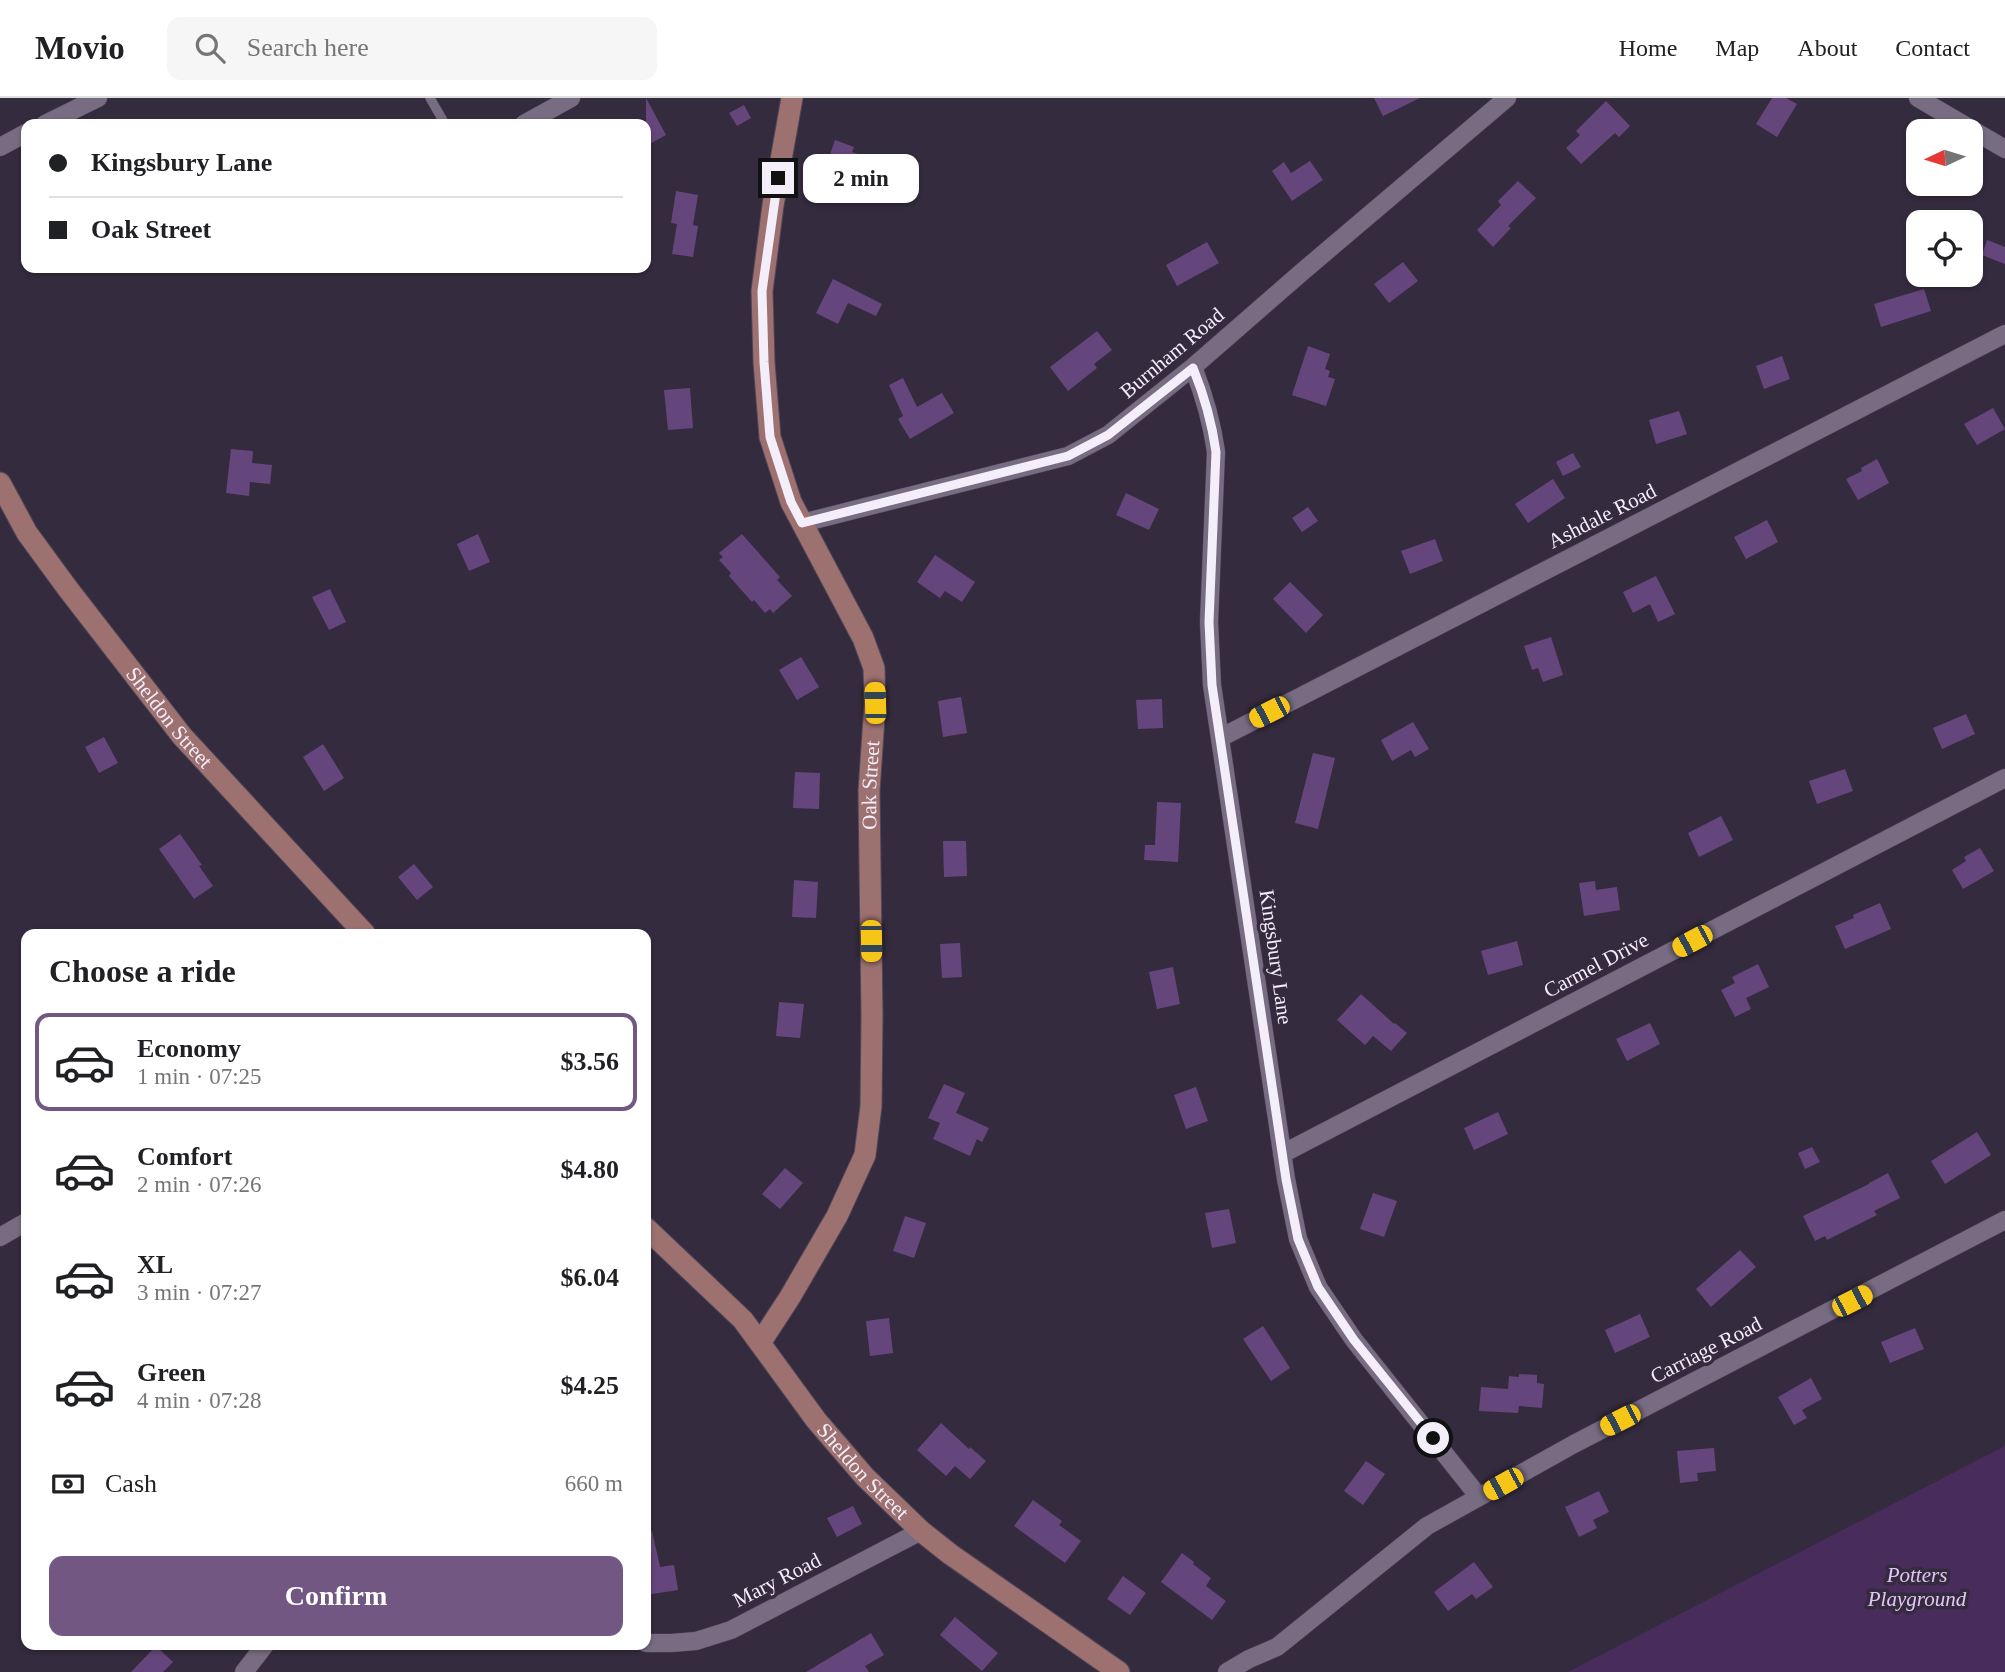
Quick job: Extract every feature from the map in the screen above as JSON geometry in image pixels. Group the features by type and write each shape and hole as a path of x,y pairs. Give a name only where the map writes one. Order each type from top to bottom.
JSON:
{"street":[{"path":"55,119 98,98"},
{"path":"533,119 571,98"},
{"name":"Oak Street","path":"760,1343 790,1297 836,1216 864,1155 871,1106 869,791 875,703 874,668 863,638 791,502 770,437 764,362 762,291 773,205 792,98"},
{"name":"Burnham Road","path":"802,523 1068,456 1108,435 1193,368 1507,98"},
{"path":"1918,98 2005,149"},
{"path":"0,146 21,136"},
{"name":"Ashdale Road","path":"1220,738 2005,334"},
{"name":"Kingsbury Lane","path":"1193,368 1211,421 1216,452 1209,622 1212,685 1282,1154 1298,1239 1318,1287 1354,1340 1479,1497"},
{"name":"Sheldon Street","path":"0,483 27,533 183,736 360,929"},
{"name":"Carmel Drive","path":"1282,1154 2005,778"},
{"name":"Carriage Road","path":"1227,1672 1277,1647 1427,1526 1574,1444 2005,1220"},
{"path":"0,1237 21,1225"},
{"name":"Sheldon Street","path":"651,1240 743,1320 816,1420 865,1477 921,1531 1119,1672"},
{"name":"Mary Road","path":"651,1643 696,1641 731,1630 921,1531"},
{"path":"244,1672 261,1650"}],"lane":[{"path":"430,98 442,119"}],"green space":[{"name":"Potters Playground","path":"2005,1446 2005,1672 1568,1672"}],"building":[{"path":"646,98 666,135 651,143 651,119 646,119"},
{"path":"1374,98 1420,98 1383,116"},
{"path":"1772,98 1786,98 1797,104 1777,137 1756,124"},
{"path":"1606,101 1630,126 1619,137 1615,133 1581,164 1566,148 1580,135 1576,131"},
{"path":"744,105 751,118 737,126 729,113"},
{"path":"835,140 854,147 852,152 864,156 856,178 845,174 842,183 827,178 830,170 825,169"},
{"path":"1310,161 1323,180 1292,201 1272,171 1284,162 1291,173"},
{"path":"1518,181 1536,198 1508,226 1511,228 1493,247 1477,230 1501,205 1498,201"},
{"path":"676,191 698,195 693,225 698,226 693,257 672,254 677,224 671,223"},
{"path":"1987,240 2005,247 2005,264 1983,255"},
{"path":"1207,242 1219,263 1177,286 1166,265"},
{"path":"1403,262 1418,281 1389,303 1374,284"},
{"path":"833,279 882,304 876,316 848,303 838,324 816,313"},
{"path":"1924,289 1931,311 1881,327 1874,304"},
{"path":"1097,331 1112,350 1094,364 1097,368 1068,391 1050,367"},
{"path":"1308,346 1330,354 1325,369 1330,371 1328,377 1335,379 1326,406 1292,395"},
{"path":"1782,356 1790,379 1764,389 1756,366"},
{"path":"903,378 917,407 942,393 954,413 910,439 898,419 903,416 889,385"},
{"path":"690,388 693,428 668,430 664,390"},
{"path":"1993,408 2005,429 1977,445 1964,424"},
{"path":"1679,411 1687,434 1656,444 1649,420"},
{"path":"231,449 253,451 252,463 272,465 270,484 250,482 249,496 226,493"},
{"path":"1573,453 1581,467 1563,476 1556,462"},
{"path":"1877,459 1889,483 1858,500 1846,479"},
{"path":"1553,479 1565,498 1528,523 1515,504"},
{"path":"1126,493 1159,509 1149,530 1116,515"},
{"path":"1308,507 1318,521 1302,532 1292,518"},
{"path":"1767,520 1778,542 1746,559 1734,537"},
{"path":"478,534 490,562 469,571 457,544"},
{"path":"742,534 780,577 777,580 792,596 773,613 770,609 765,613 754,600 752,602 719,560 723,557 719,553"},
{"path":"1435,539 1443,561 1410,574 1401,551"},
{"path":"935,555 975,582 962,602 945,591 940,598 917,582"},
{"path":"1656,576 1675,614 1658,622 1650,604 1633,613 1623,592"},
{"path":"1290,582 1323,615 1306,633 1273,599"},
{"path":"330,589 346,622 329,630 312,597"},
{"path":"1551,637 1563,675 1543,682 1538,668 1532,670 1524,646"},
{"path":"801,657 819,687 797,700 779,670"},
{"path":"961,697 967,733 943,737 938,701"},
{"path":"1162,699 1163,728 1138,729 1136,700"},
{"path":"1966,714 1975,734 1942,749 1933,728"},
{"path":"1413,722 1429,749 1415,757 1411,750 1392,761 1381,740"},
{"path":"104,737 118,763 99,773 85,747"},
{"path":"323,744 344,778 324,791 303,757"},
{"path":"1313,753 1335,758 1318,829 1295,823"},
{"path":"1845,769 1853,791 1817,804 1809,781"},
{"path":"795,772 820,773 819,809 793,808"},
{"path":"1157,802 1181,803 1178,862 1144,860 1145,845 1155,845"},
{"path":"1721,816 1733,840 1699,857 1688,833"},
{"path":"180,834 213,886 194,899 159,849"},
{"path":"943,841 966,841 967,876 944,877"},
{"path":"1980,848 1994,871 1963,889 1952,870 1966,861 1964,857"},
{"path":"414,864 433,887 417,900 398,877"},
{"path":"794,880 818,882 816,918 792,917"},
{"path":"1595,881 1596,890 1617,887 1620,910 1584,916 1579,883"},
{"path":"1880,903 1891,929 1845,949 1835,926"},
{"path":"1517,941 1523,965 1488,975 1481,951"},
{"path":"960,943 962,977 942,978 940,944"},
{"path":"1758,964 1769,987 1746,998 1751,1009 1735,1017 1721,990 1735,983 1732,977"},
{"path":"1173,967 1180,1004 1157,1009 1149,972"},
{"path":"1361,994 1407,1033 1391,1051 1373,1036 1365,1045 1337,1020"},
{"path":"779,1002 804,1004 800,1038 776,1036"},
{"path":"1650,1023 1660,1044 1627,1061 1616,1039"},
{"path":"944,1084 965,1093 956,1113 989,1128 982,1142 977,1139 970,1156 933,1139 940,1123 928,1118"},
{"path":"1196,1087 1208,1121 1186,1129 1174,1095"},
{"path":"1498,1112 1508,1134 1474,1150 1464,1128"},
{"path":"1977,1132 1991,1155 1945,1184 1931,1161"},
{"path":"1812,1147 1820,1162 1805,1169 1798,1153"},
{"path":"785,1168 803,1183 780,1209 762,1194"},
{"path":"1888,1173 1900,1198 1874,1211 1877,1215 1827,1240 1825,1236 1815,1241 1803,1216"},
{"path":"1373,1193 1397,1201 1384,1237 1360,1229"},
{"path":"1229,1209 1236,1243 1212,1248 1205,1213"},
{"path":"905,1216 926,1223 914,1258 893,1251"},
{"path":"1740,1250 1756,1267 1711,1307 1696,1289"},
{"path":"1640,1314 1650,1337 1615,1353 1605,1330"},
{"path":"889,1318 893,1353 870,1356 866,1321"},
{"path":"1263,1326 1290,1368 1271,1381 1243,1339"},
{"path":"1915,1328 1924,1349 1890,1363 1881,1342"},
{"path":"1519,1374 1537,1375 1537,1383 1544,1384 1542,1408 1519,1406 1518,1413 1479,1411 1481,1387 1508,1389 1509,1376 1519,1377"},
{"path":"1811,1378 1822,1399 1802,1410 1807,1418 1794,1425 1778,1397"},
{"path":"941,1423 986,1461 970,1479 955,1466 946,1476 917,1450"},
{"path":"1714,1448 1716,1471 1697,1473 1698,1481 1680,1483 1677,1451"},
{"path":"1366,1461 1385,1474 1363,1505 1344,1491"},
{"path":"1599,1491 1609,1512 1593,1520 1597,1528 1579,1537 1565,1507"},
{"path":"1033,1500 1062,1521 1059,1525 1081,1541 1065,1563 1014,1526"},
{"path":"853,1506 862,1524 837,1537 827,1518"},
{"path":"651,1531 660,1567 674,1565 678,1590 651,1594"},
{"path":"1182,1553 1211,1578 1206,1586 1226,1601 1212,1620 1161,1582"},
{"path":"1474,1562 1493,1587 1476,1599 1472,1594 1448,1611 1434,1592"},
{"path":"1123,1576 1146,1593 1130,1615 1107,1599"},
{"path":"955,1617 998,1653 982,1671 940,1635"},
{"path":"871,1633 884,1655 865,1666 869,1672 806,1672"},
{"path":"152,1650 160,1650 173,1662 163,1672 131,1672"}],"route":[{"path":"778,178 762,291 764,362 770,437 791,502 802,523 1068,456 1108,435 1193,368 1202,389 1216,452 1209,622 1212,685 1286,1179 1298,1239 1318,1287 1354,1340 1433,1438"}]}
